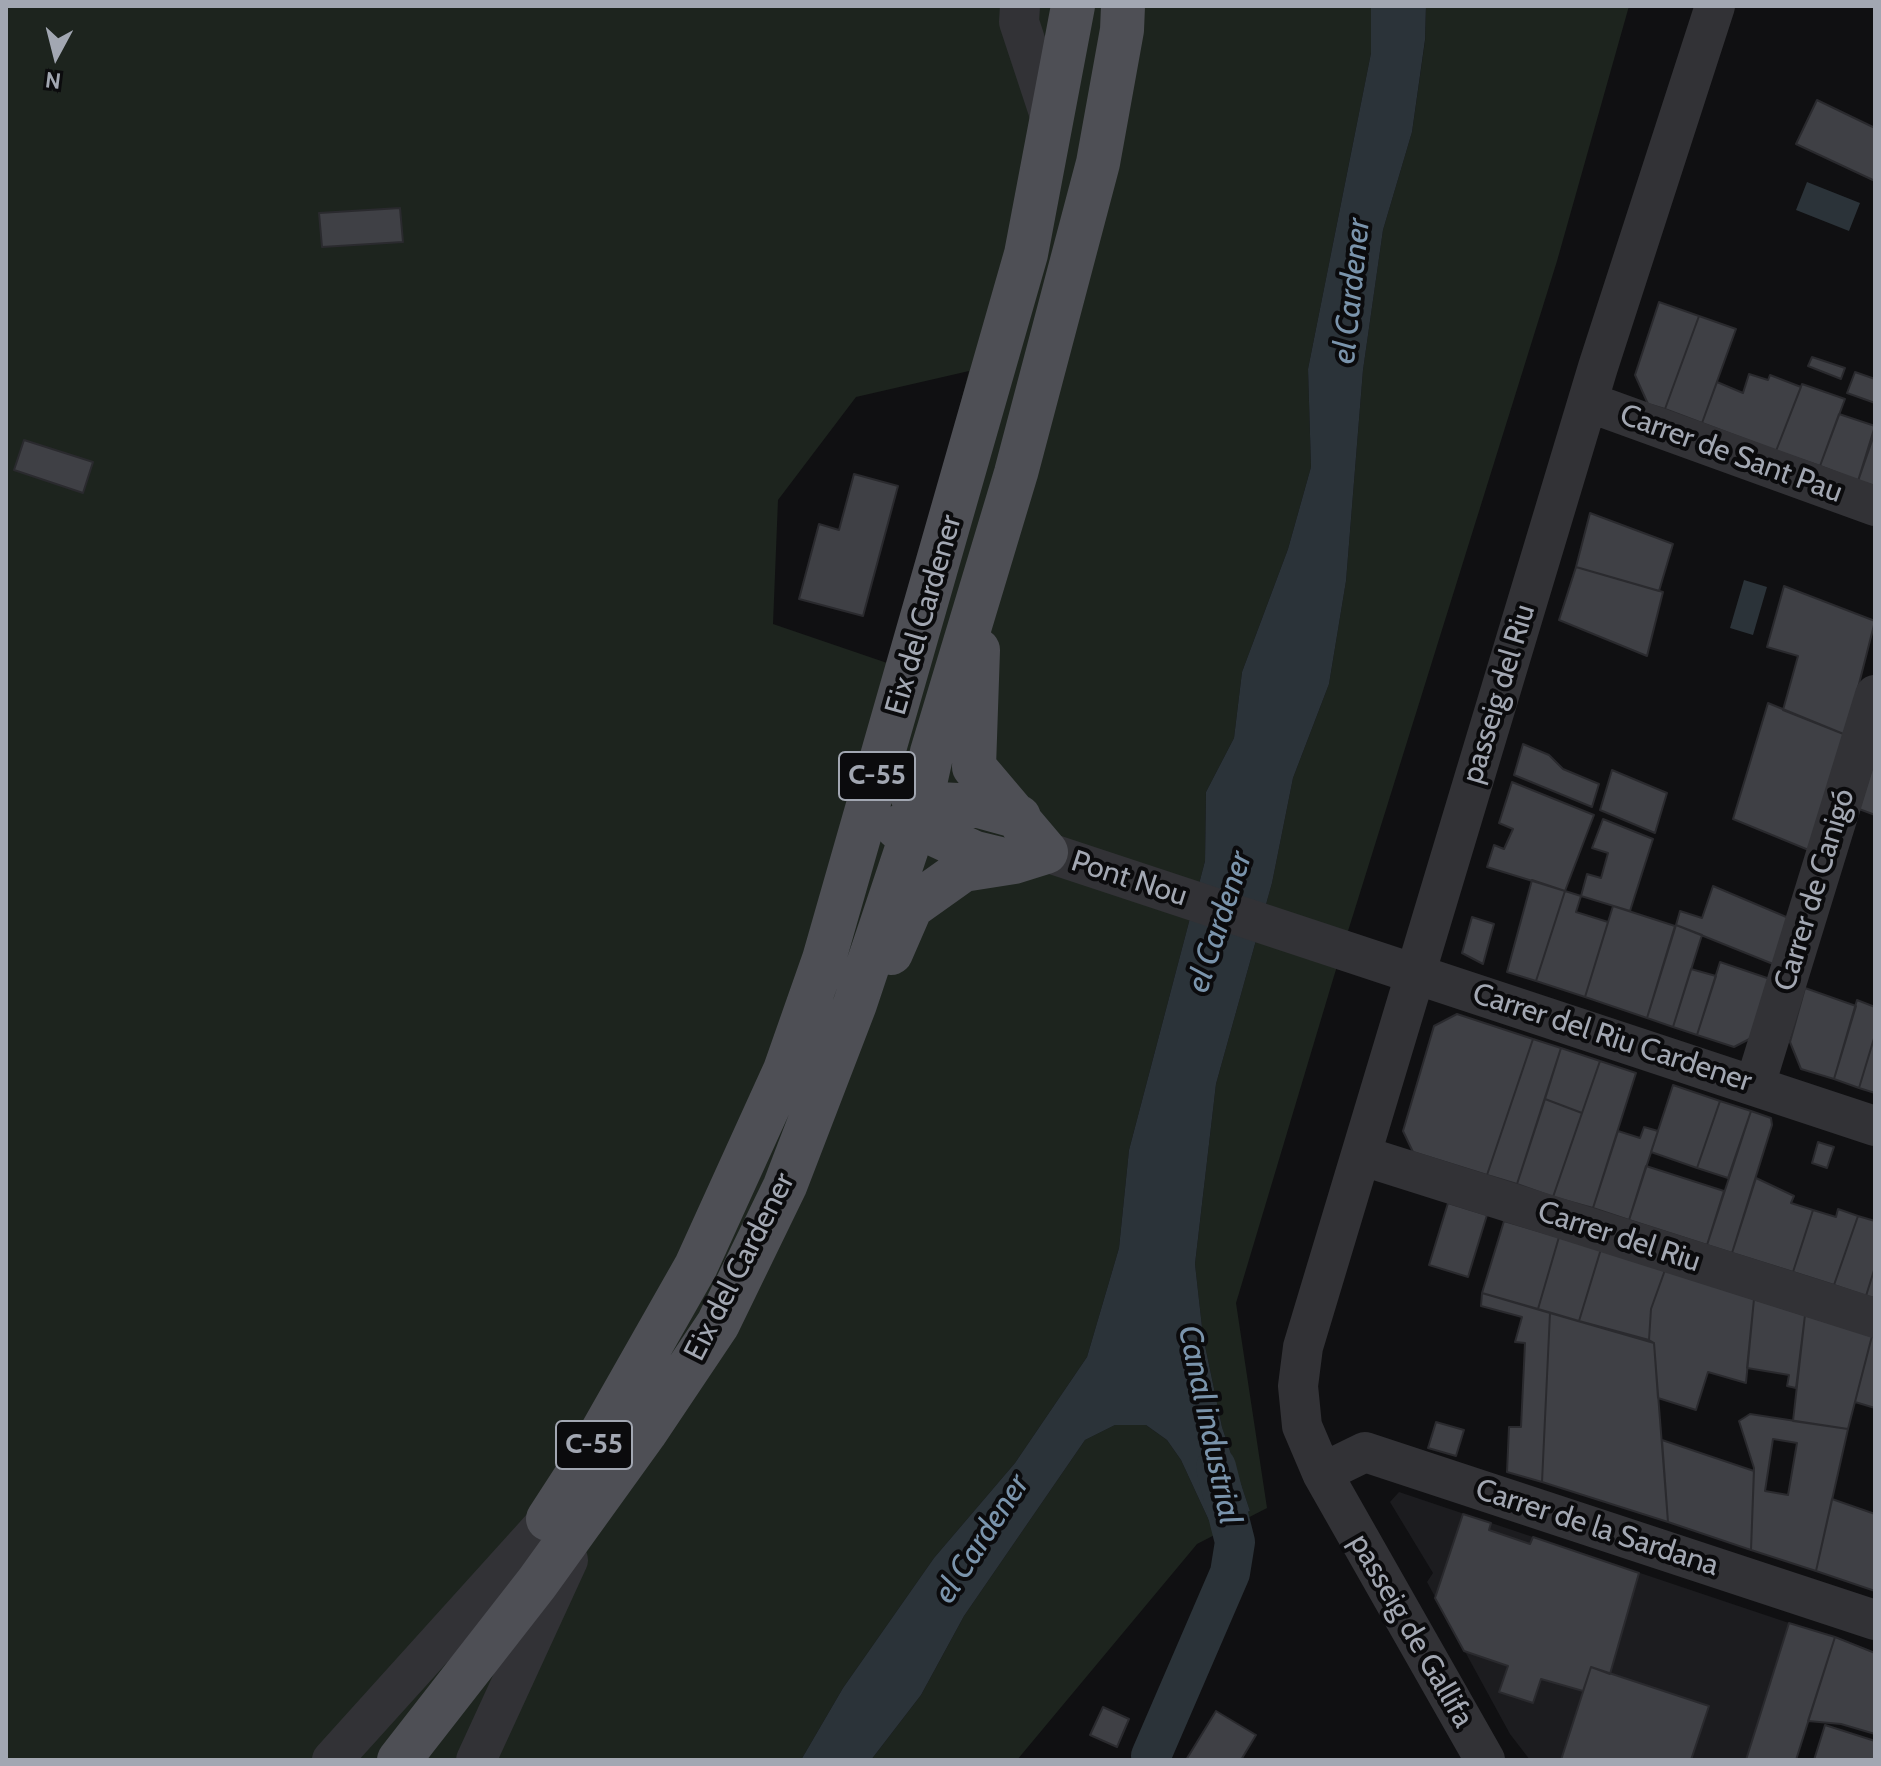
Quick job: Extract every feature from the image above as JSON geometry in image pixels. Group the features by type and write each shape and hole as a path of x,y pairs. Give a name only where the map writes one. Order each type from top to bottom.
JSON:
{"main road":[{"name":"Eix del Cardener","path":"406,1750 467,1645 583,1465 696,1266 785,1070 824,959 1026,254 1073,6"},
{"name":"Eix del Cardener","path":"406,1750 537,1583 718,1324 785,1186 838,1049 918,815 932,752 1016,473 1098,163 1122,30 1123,6"},
{"name":"Eix del Cardener","path":"918,815 906,774 930,676 974,527 984,407"},
{"name":"Eix del Cardener","path":"838,1049 880,979 911,907 963,870 1043,858 1019,817 974,767 978,641 987,566"},
{"name":"Eix del Cardener","path":"754,1139 789,1100 849,958 887,835 937,804 979,806 1019,817"},
{"name":"C-55","path":"918,815 938,836 975,853 1043,858"}],"street":[{"path":"1020,6 1019,22 1052,122"},
{"name":"passeig del Riu","path":"1298,1386 1303,1347 1363,1156 1414,973 1588,402 1715,6"},
{"name":"Carrer de Sant Pau","path":"1588,402 1875,506"},
{"name":"Carrer de Canigó","path":"1755,1085 1868,743 1875,695"},
{"name":"Pont Nou","path":"1043,858 1349,951"},
{"name":"Carrer del Riu Cardener","path":"1349,951 1875,1126"},
{"name":"Carrer del Riu","path":"1363,1156 1875,1318"},
{"name":"passeig de Gallifa","path":"1298,1386 1302,1426 1329,1488 1485,1760"},
{"name":"Carrer de la Sardana","path":"1329,1488 1365,1452 1875,1620"},
{"path":"476,1760 598,1497"},
{"path":"332,1760 546,1523"}],"shaded area":[{"path":"6,6 1371,6 1371,53 1308,369 1311,467 1288,549 1242,672 1234,738 1206,792 1205,861 1129,1150 1119,1248 1087,1357 1015,1463 934,1558 843,1688 801,1760 6,1760","holes":["969,371 893,665 773,624 778,500 856,397"]},
{"path":"1426,6 1629,6 1557,261 1334,976 1236,1303 1267,1508 1197,1544 1017,1760 871,1760 921,1695 964,1616 1085,1440 1115,1425 1146,1425 1167,1440 1181,1460 1212,1527 1250,1511 1222,1427 1203,1336 1195,1264 1216,1084 1272,883 1293,778 1329,684 1346,581 1363,370 1383,230 1412,132 1425,41"},
{"path":"1399,1492 1789,1623 1746,1760 1691,1760 1709,1706 1583,1691 1561,1760 1530,1760 1510,1734 1427,1582 1433,1573 1390,1502"}],"water":[{"name":"el Cardener","path":"1371,6 1426,6 1425,40 1412,132 1383,230 1363,370 1346,581 1329,684 1293,778 1272,883 1216,1084 1195,1264 1203,1336 1222,1427 1250,1511 1212,1527 1181,1460 1167,1440 1146,1425 1115,1425 1085,1440 964,1616 921,1695 871,1760 801,1760 843,1688 934,1558 1015,1463 1087,1357 1119,1248 1129,1150 1205,861 1206,792 1234,738 1242,672 1288,549 1311,467 1308,369 1371,53"},
{"path":"1807,182 1860,203 1849,231 1796,210"},
{"path":"1744,580 1767,587 1753,635 1730,628"}],"building":[{"path":"1817,100 1875,128 1875,181 1796,144"},
{"path":"400,208 403,242 322,247 319,213"},
{"path":"1659,302 1699,316 1665,409 1648,404 1635,375"},
{"path":"1699,316 1736,329 1702,423 1665,409"},
{"path":"1812,357 1845,368 1841,379 1808,366"},
{"path":"1855,372 1875,379 1875,403 1847,393"},
{"path":"1749,374 1768,380 1770,375 1801,387 1776,451 1702,423 1717,382 1743,393"},
{"path":"1802,384 1845,399 1820,466 1776,451"},
{"path":"1839,414 1875,426 1858,481 1820,466"},
{"path":"1875,432 1875,486 1858,481"},
{"path":"24,440 93,462 83,493 14,470"},
{"path":"854,474 898,486 863,616 799,599 819,524 839,530"},
{"path":"1590,513 1673,544 1659,591 1576,567"},
{"path":"1576,567 1663,592 1647,656 1559,620"},
{"path":"1784,586 1875,621 1846,735 1783,710 1798,656 1767,647"},
{"path":"1768,703 1846,735 1811,851 1733,819"},
{"path":"1523,744 1549,755 1563,769 1599,784 1592,807 1514,775"},
{"path":"1875,758 1875,815 1859,809"},
{"path":"1612,770 1667,793 1655,833 1600,810"},
{"path":"1512,782 1594,815 1565,891 1487,867 1494,845 1504,849 1513,829 1499,823"},
{"path":"1603,819 1653,839 1630,911 1581,896 1587,874 1601,878 1608,853 1592,848"},
{"path":"1532,880 1565,891 1536,981 1507,972"},
{"path":"1713,886 1791,919 1778,966 1676,925 1680,911 1702,918"},
{"path":"1565,891 1581,896 1576,912 1608,922 1585,997 1536,981"},
{"path":"1613,906 1675,926 1647,1018 1585,997"},
{"path":"1472,917 1494,924 1483,964 1462,953"},
{"path":"1676,925 1702,935 1673,1027 1647,1018"},
{"path":"1720,962 1773,980 1757,1035 1734,1047 1697,1035"},
{"path":"1691,969 1716,976 1697,1035 1673,1027"},
{"path":"1805,988 1856,1006 1834,1079 1801,1069 1790,1042"},
{"path":"1857,1000 1875,1007 1875,1035 1859,1088 1834,1079"},
{"path":"1457,1014 1533,1039 1487,1175 1413,1152 1403,1131 1434,1026"},
{"path":"1875,1035 1875,1093 1859,1088"},
{"path":"1533,1039 1561,1048 1517,1184 1487,1175"},
{"path":"1561,1048 1600,1061 1582,1113 1545,1099"},
{"path":"1600,1061 1636,1073 1593,1208 1553,1197"},
{"path":"1673,1085 1720,1101 1697,1168 1651,1152"},
{"path":"1545,1099 1582,1113 1553,1197 1517,1184"},
{"path":"1720,1101 1751,1111 1728,1178 1697,1168"},
{"path":"1751,1111 1771,1118 1772,1125 1732,1253 1707,1245"},
{"path":"1644,1127 1658,1131 1629,1220 1593,1208 1618,1131 1640,1138"},
{"path":"1818,1142 1834,1147 1827,1168 1812,1163"},
{"path":"1646,1166 1724,1191 1707,1245 1629,1220"},
{"path":"1756,1178 1794,1196 1791,1203 1813,1210 1793,1272 1732,1253"},
{"path":"1448,1203 1487,1215 1468,1277 1429,1265"},
{"path":"1838,1209 1858,1216 1834,1285 1793,1272 1813,1210 1836,1217"},
{"path":"1858,1216 1875,1221 1875,1267 1866,1296 1834,1285"},
{"path":"1504,1221 1559,1237 1538,1309 1482,1293"},
{"path":"1559,1237 1601,1249 1579,1321 1538,1309"},
{"path":"1601,1249 1665,1270 1651,1309 1649,1340 1579,1321"},
{"path":"1875,1267 1875,1298 1866,1296"},
{"path":"1665,1270 1754,1299 1746,1383 1708,1372 1696,1410 1658,1398 1654,1343 1649,1340 1651,1309"},
{"path":"1482,1293 1550,1313 1542,1482 1507,1472 1509,1427 1521,1427 1525,1343 1515,1342 1522,1317 1481,1306"},
{"path":"1754,1299 1805,1315 1796,1388 1787,1386 1789,1375 1747,1368"},
{"path":"1550,1313 1654,1343 1668,1522 1542,1482"},
{"path":"1805,1315 1872,1336 1848,1429 1793,1421"},
{"path":"1872,1336 1875,1337 1875,1408 1855,1402"},
{"path":"1750,1414 1848,1429 1816,1571 1751,1550 1754,1468 1739,1421","holes":["1773,1439 1797,1443 1788,1495 1765,1491"]},
{"path":"1436,1422 1464,1430 1456,1456 1428,1448"},
{"path":"1662,1440 1754,1471 1751,1550 1668,1522"},
{"path":"1832,1499 1875,1514 1875,1591 1816,1571"},
{"path":"1463,1514 1491,1523 1489,1530 1530,1544 1533,1537 1639,1573 1610,1674 1591,1667 1583,1691 1541,1679 1533,1703 1499,1692 1508,1666 1464,1651 1435,1598"},
{"path":"1789,1623 1835,1637 1796,1760 1746,1760"},
{"path":"1835,1637 1875,1653 1875,1734 1841,1724 1808,1721"},
{"path":"1591,1667 1709,1706 1691,1760 1561,1760"},
{"path":"1103,1707 1129,1719 1117,1747 1090,1735"},
{"path":"1216,1711 1256,1735 1241,1760 1186,1760"},
{"path":"1825,1725 1875,1741 1875,1760 1814,1760"}],"waterway":[{"name":"Canal industrial","path":"1151,1756 1230,1573 1235,1542 1216,1467"}]}
